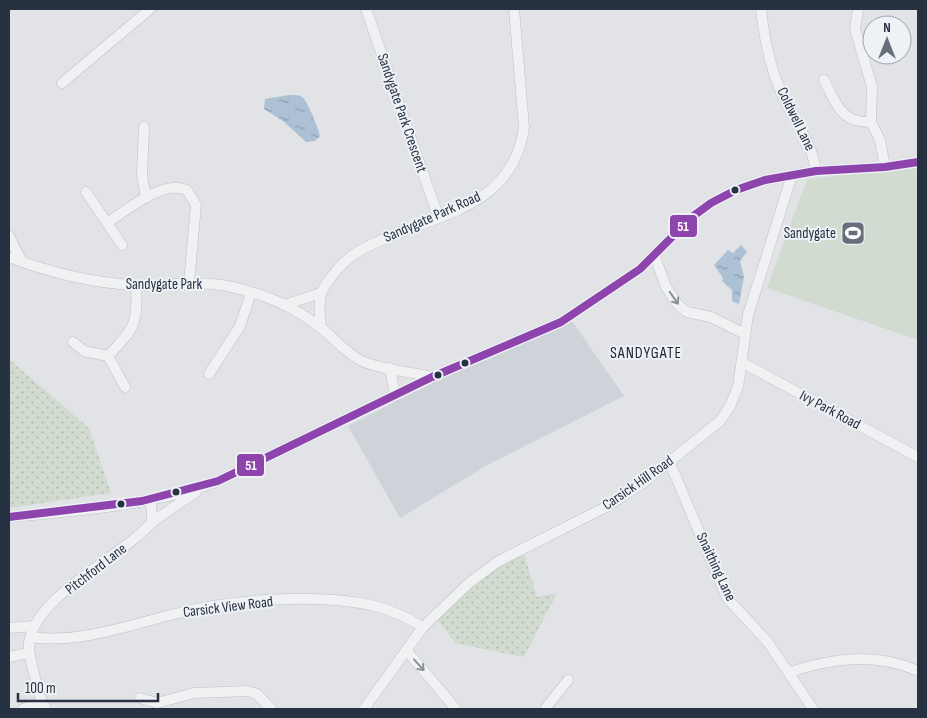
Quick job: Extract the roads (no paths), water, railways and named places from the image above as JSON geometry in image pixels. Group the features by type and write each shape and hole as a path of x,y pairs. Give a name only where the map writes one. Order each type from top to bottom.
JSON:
{"street":[{"path":"62,83 150,9"},
{"name":"Sandygate Park Crescent","path":"366,9 438,216"},
{"name":"Sandygate Park Road","path":"321,293 338,267 351,255 369,245 474,202 502,182 517,159 524,127 514,9"},
{"name":"Coldwell Lane","path":"761,9 771,61 781,92 811,148 816,171"},
{"path":"858,9 855,28 872,87 871,122 880,140 885,167"},
{"path":"824,80 845,115 851,120 871,122"},
{"path":"144,126 142,175 146,198"},
{"path":"9,517 150,499 205,486 230,477 432,377 562,322 627,278 692,217 711,203 758,183 792,175 816,171 885,167 918,162"},
{"name":"Carsick Hill Road","path":"364,709 423,627 450,599 497,562 606,507 643,483 720,421 730,406 743,362 748,315 792,175"},
{"path":"107,223 146,198 169,187 176,186 187,190 196,205 189,282"},
{"path":"86,192 122,245"},
{"path":"9,236 22,262"},
{"path":"654,254 666,287 678,305 687,312 711,317 745,334"},
{"name":"Sandygate Park","path":"9,257 81,278 136,285 189,282 232,287 251,292 284,304 321,328 352,355 364,362 432,377"},
{"path":"108,356 125,338 136,318 136,285"},
{"path":"209,374 240,326 251,292"},
{"path":"284,304 321,293 321,328"},
{"path":"73,342 84,351 108,356 125,387"},
{"name":"Ivy Park Road","path":"743,362 918,457"},
{"path":"390,368 395,396"},
{"name":"Snaithing Lane","path":"670,462 727,598 767,641 790,672 813,709"},
{"name":"Pitchford Lane","path":"44,706 29,653 30,637 34,626 45,612 73,586 144,532 152,522 205,486"},
{"path":"150,499 152,522"},
{"name":"Carsick View Road","path":"30,637 88,635 200,608 281,601 337,601 374,606 391,611 423,627"},
{"path":"9,628 34,626"},
{"path":"406,650 456,709"},
{"path":"9,658 29,653"},
{"path":"790,672 818,664 853,659 895,662 918,671"},
{"path":"545,709 568,680"},
{"path":"140,698 157,703 194,693 248,690 257,694 271,709"},
{"path":"23,709 44,706"}],"water":[{"path":"289,95 303,97 306,101 320,136 315,141 306,142 283,121 264,109 265,99"},
{"path":"741,245 747,252 740,261 744,277 739,304 732,301 732,290 722,281 723,278 714,265 728,250 733,253"}],"place":[{"name":"Sandygate","path":"853,233"}],"district":[{"name":"SANDYGATE","path":"646,353"}]}
